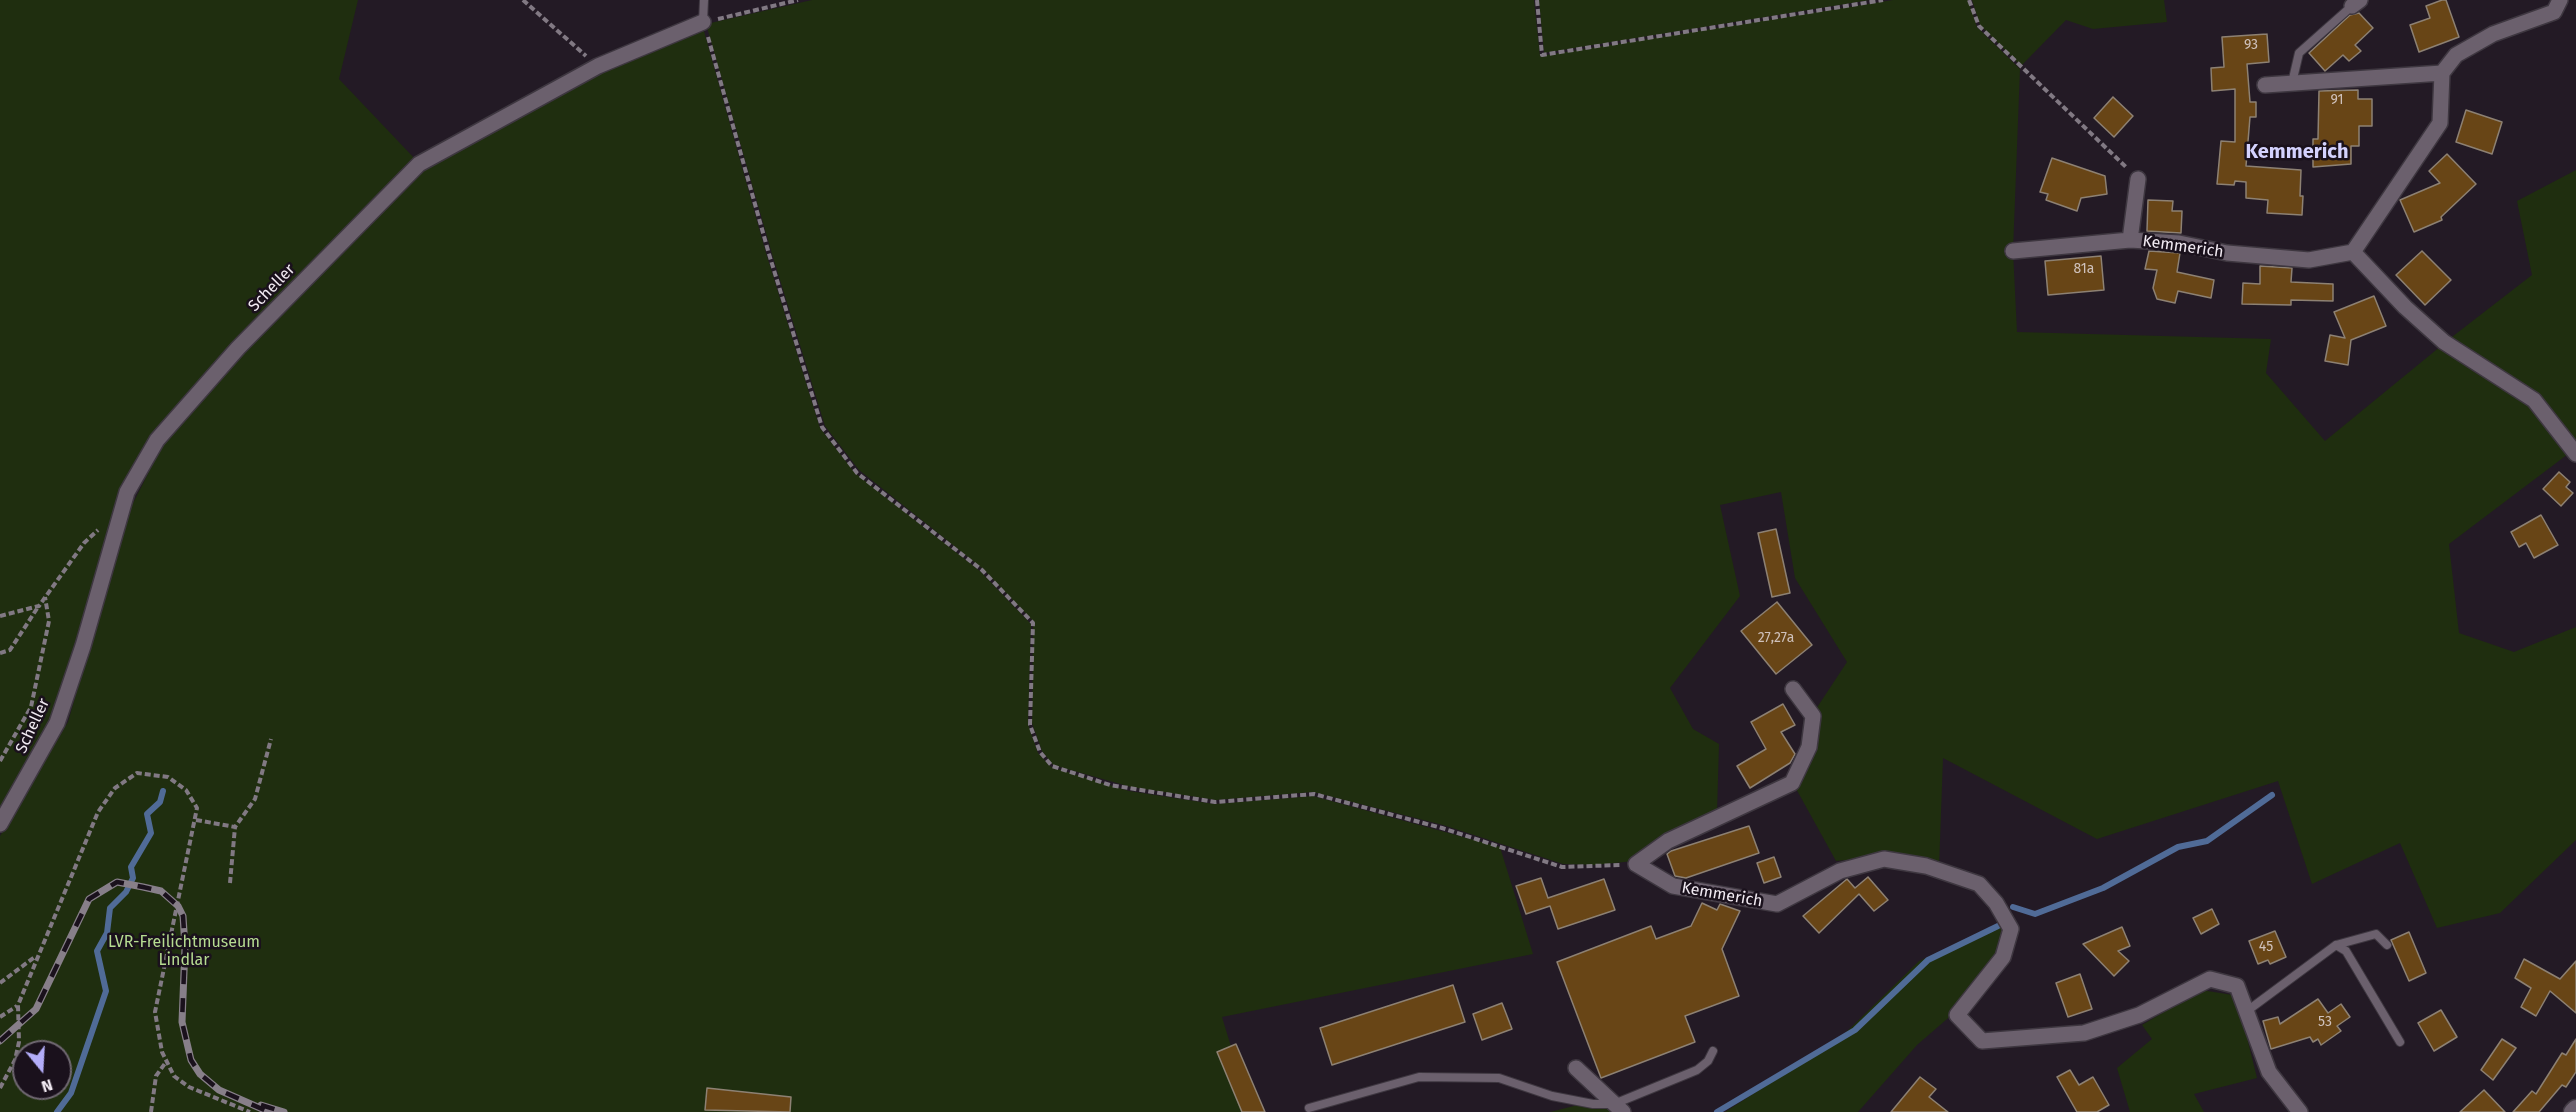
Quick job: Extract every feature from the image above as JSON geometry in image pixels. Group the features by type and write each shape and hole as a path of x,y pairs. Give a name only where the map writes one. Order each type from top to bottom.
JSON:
{"street":[{"path":"2560,0 2554,12 2493,34 2456,55 2442,73 2440,123 2353,252 2405,307 2444,342 2534,400 2576,454"},
{"name":"Scheller","path":"0,824 57,723 83,646 127,492 158,440 238,348 419,164 598,66 703,22"},
{"path":"2265,85 2442,73"},
{"path":"2130,240 2138,179"},
{"name":"Kemmerich","path":"2013,251 2130,240 2178,243 2227,253 2309,260 2353,252"},
{"path":"1636,864 1668,841 1792,783 1809,747 1813,716 1793,689"},
{"name":"Kemmerich","path":"1636,864 1673,886 1777,904 1840,871 1884,859 1926,866 1979,884 1996,903 2011,929 2003,957 1957,1015 1982,1041 2084,1033 2139,1015 2210,979 2237,986 2268,1072 2300,1112"},
{"path":"1576,1068 1619,1108"}],"lane":[{"path":"703,22 704,0"},
{"path":"2292,83 2299,53 2356,3"},
{"path":"2247,1011 2336,945 2376,934 2387,945"},
{"path":"2336,945 2346,951 2400,1042"},
{"path":"1309,1108 1419,1077 1499,1078 1552,1096 1619,1108 1697,1070 1708,1061 1713,1051"}],"path":[{"path":"523,0 598,66"},
{"path":"798,0 703,22 769,254 822,427 857,473 981,570 1033,623 1030,725 1040,752 1052,766 1121,787 1215,802 1314,794 1452,831 1562,867 1594,868 1636,864"},
{"path":"1537,0 1542,55 1883,0"},
{"path":"1969,0 1979,27 2138,179"},
{"path":"0,653 10,650 84,543 121,509"},
{"path":"0,761 31,707 49,621 45,597"},
{"path":"0,616 39,606"},
{"path":"230,882 235,827 255,799 271,738"},
{"path":"0,1088 15,1060 19,1042 18,1005 98,812 116,788 136,773 168,777 186,790 197,808 155,1012 158,1037 166,1062 174,1076 189,1087 250,1112"},
{"path":"196,820 235,827"},
{"path":"0,984 37,956"},
{"path":"0,1017 18,1005"},
{"path":"151,1112 156,1076 166,1062"}],"green space":[{"path":"0,0 358,0 339,79 416,160 237,344 121,493 52,717 0,808"},
{"path":"812,0 1534,0 1540,56 1893,0 1968,0 1977,27 2020,69 2013,251 2017,332 2271,339 2266,373 2325,441 2441,346 2532,401 2572,451 2449,544 2459,633 2514,652 2576,627 2576,840 2500,913 2437,928 2400,843 2312,884 2278,781 2097,839 1943,758 1939,868 1886,856 1836,861 1794,785 1814,712 1847,662 1795,578 1781,492 1720,505 1740,596 1670,688 1693,729 1719,744 1717,814 1634,861 1595,865 1563,864 1443,825 1313,792 1216,800 1131,787 1053,765 1042,751 1032,723 1033,621 983,569 859,470 825,426 772,254 706,24"},
{"path":"1539,0 1870,0 1544,53"},
{"path":"1972,0 2164,0 2167,22 2093,29 2066,20 2021,66 1980,25"},
{"name":"LVR-Freilichtmuseum Lindlar","path":"702,24 766,253 820,428 855,473 980,571 1031,624 1028,724 1038,753 1051,767 1129,791 1214,804 1313,796 1500,847 1533,954 1222,1017 1251,1112 0,1112 0,836 68,722 128,513 161,448 240,351 421,167 598,68"},
{"path":"2576,170 2576,448 2537,397 2448,340 2532,275 2517,201"},
{"path":"2005,922 2000,955 1954,1013 1917,1045 1858,1112 1725,1112 1839,1039 1919,961"},
{"path":"2201,990 2233,995 2241,1013 2257,1078 2194,1094 2204,1112 2130,1112 2117,1068 2152,1039 2142,1025"},
{"path":"1602,1099 1615,1112 1550,1112"}],"building":[{"path":"2446,0 2459,37 2419,52 2410,25 2430,18 2426,6"},
{"path":"2359,13 2373,28 2355,45 2361,51 2349,61 2343,55 2325,71 2309,53 2350,15"},
{"path":"2267,34 2269,62 2247,64 2250,102 2256,102 2256,117 2250,117 2246,166 2301,170 2302,215 2267,213 2268,200 2246,198 2246,182 2235,181 2234,185 2217,184 2221,141 2235,142 2235,89 2212,91 2211,68 2224,67 2222,37"},
{"path":"2358,90 2358,99 2372,99 2372,126 2359,126 2359,146 2351,146 2351,164 2313,167 2313,139 2318,139 2319,91"},
{"path":"2113,97 2133,116 2114,137 2094,118"},
{"path":"2466,110 2502,122 2492,154 2456,142"},
{"path":"2447,154 2476,184 2441,217 2442,220 2414,232 2400,200 2440,183 2429,171"},
{"path":"2052,158 2105,176 2107,194 2081,198 2077,211 2046,200 2048,194 2040,192"},
{"path":"2148,200 2173,201 2172,211 2182,211 2181,233 2147,231"},
{"path":"2149,251 2180,253 2177,272 2214,280 2211,298 2178,291 2175,303 2157,299 2153,288 2157,270 2145,269"},
{"path":"2422,251 2451,280 2425,305 2396,275"},
{"path":"2101,256 2104,290 2048,295 2045,261"},
{"path":"2260,266 2292,268 2291,282 2333,284 2333,301 2291,300 2291,305 2242,304 2243,283 2260,284"},
{"path":"2374,296 2386,326 2351,340 2348,365 2325,361 2330,335 2345,338 2334,312"},
{"path":"2559,472 2570,482 2566,487 2573,493 2561,506 2543,489"},
{"path":"2541,515 2558,545 2534,558 2526,543 2519,547 2511,532"},
{"path":"1776,529 1790,593 1772,597 1758,533"},
{"path":"1777,602 1812,645 1776,674 1741,631"},
{"path":"1783,704 1795,725 1781,732 1795,754 1790,763 1750,788 1737,766 1766,749 1751,722"},
{"path":"1749,826 1759,853 1686,878 1675,876 1667,854 1671,851"},
{"path":"1774,857 1781,877 1764,883 1757,863"},
{"path":"1868,877 1888,900 1874,911 1859,894 1819,933 1803,916 1847,879 1855,888"},
{"path":"1541,878 1548,898 1604,879 1615,910 1558,929 1550,906 1526,914 1516,886"},
{"path":"1702,903 1717,910 1720,904 1740,911 1722,949 1739,996 1685,1016 1695,1042 1601,1078 1557,962 1651,926 1656,939 1691,926"},
{"path":"2212,909 2219,924 2201,934 2193,918"},
{"path":"2122,927 2130,946 2118,951 2129,961 2114,976 2083,944"},
{"path":"2275,931 2286,957 2270,964 2268,960 2258,964 2249,941"},
{"path":"2409,932 2426,973 2409,981 2391,940"},
{"path":"2524,959 2560,979 2576,961 2576,1013 2550,991 2536,1016 2521,1007 2531,988 2515,978"},
{"path":"2080,974 2092,1009 2068,1017 2056,983"},
{"path":"1453,985 1465,1022 1332,1065 1320,1028"},
{"path":"2318,999 2328,1013 2341,1004 2350,1017 2337,1026 2341,1031 2321,1045 2318,1039 2313,1042 2310,1037 2271,1049 2263,1021 2278,1017 2280,1024"},
{"path":"1502,1003 1512,1029 1482,1040 1473,1014"},
{"path":"2441,1010 2457,1037 2434,1051 2418,1023"},
{"path":"2502,1039 2516,1048 2493,1080 2481,1070"},
{"path":"2576,1039 2576,1072 2566,1087 2562,1085 2539,1112 2513,1112 2532,1091 2536,1094 2562,1053 2566,1055"},
{"path":"1236,1044 1265,1112 1242,1112 1217,1052"},
{"path":"2070,1070 2079,1085 2093,1077 2109,1105 2097,1112 2077,1112 2057,1077"},
{"path":"1920,1077 1936,1089 1929,1097 1948,1112 1891,1112"},
{"path":"707,1088 791,1097 790,1112 705,1110"},
{"path":"2484,1090 2505,1112 2460,1112"}],"waterway":[{"path":"57,1112 71,1093 106,991 97,951 107,933 110,908 126,892 133,878 131,867 151,833 147,814 160,802 163,791"},
{"path":"2013,907 2035,914 2103,888 2178,847 2207,841 2272,795"},
{"path":"1717,1112 1855,1030 1928,960 1998,926"}],"railway":[{"path":"0,1041 36,1009 89,899 117,882 161,891 178,906 183,916 185,947 182,1022 191,1060 200,1074 219,1090 269,1112"},
{"path":"261,1105 284,1112"}],"district":[{"name":"Kemmerich","path":"2297,152"}]}
